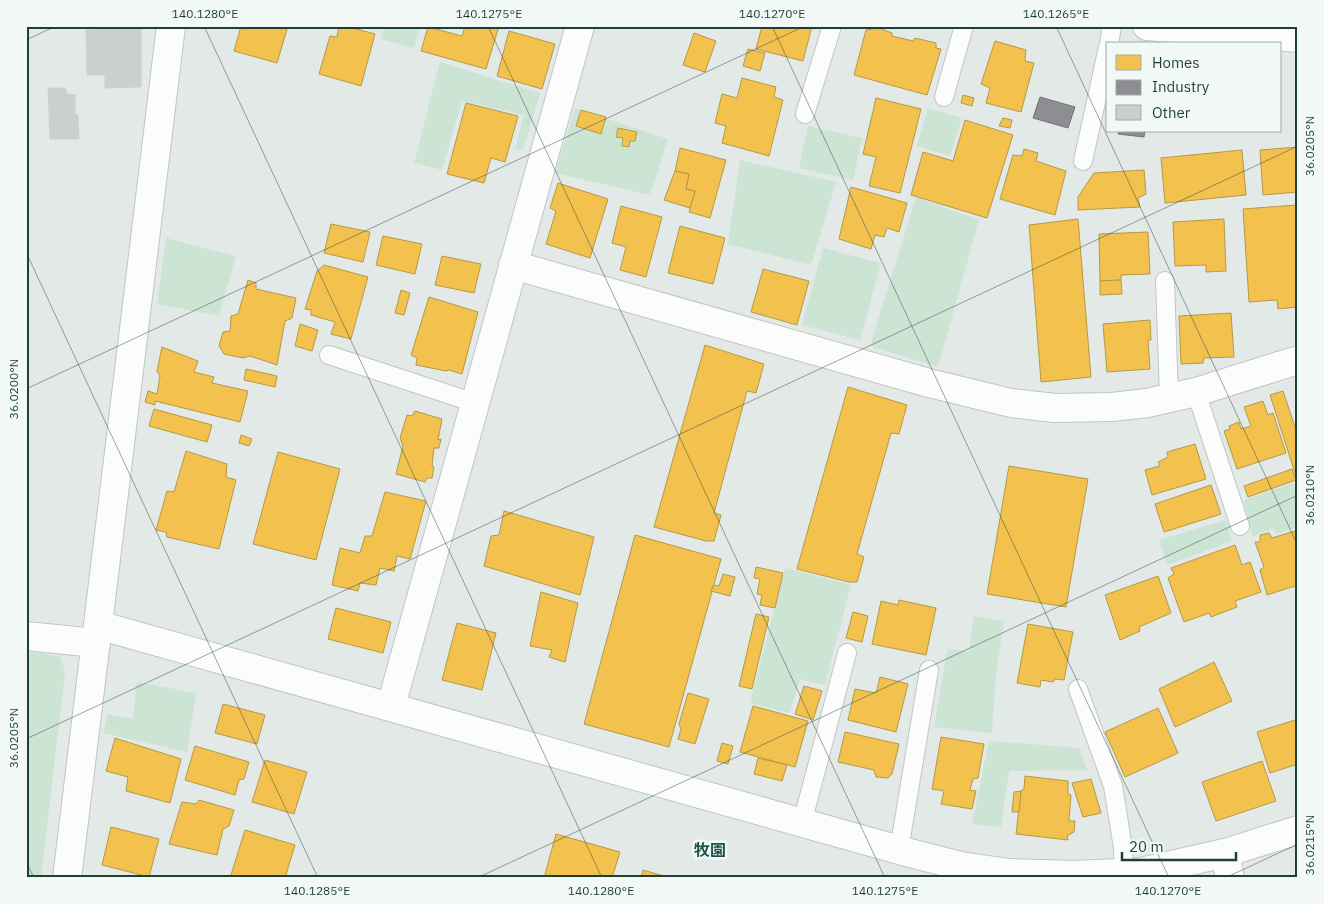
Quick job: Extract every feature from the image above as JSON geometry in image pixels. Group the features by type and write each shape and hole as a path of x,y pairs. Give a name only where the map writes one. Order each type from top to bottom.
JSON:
{"street":[{"path":"68,878 170,26"},
{"path":"391,706 580,26"},
{"path":"1147,26 1298,38"},
{"path":"514,266 920,380 1011,403 1055,408 1112,407 1196,392 1298,360"},
{"path":"26,636 97,634 391,706 961,866 1009,873 1073,876 1228,866 1298,830"}],"lane":[{"path":"805,114 832,26"},
{"path":"944,97 964,26"},
{"path":"1109,42 1112,26"},
{"path":"1083,161 1106,55"},
{"path":"1165,281 1170,398"},
{"path":"329,355 475,403"},
{"path":"1196,392 1240,526"},
{"path":"802,822 848,653"},
{"path":"899,850 929,670"},
{"path":"1078,689 1113,786 1124,873"}],"green space":[{"path":"385,26 420,26 414,48 381,39"},
{"path":"440,62 540,93 523,150 515,149 524,115 462,101 442,170 414,163"},
{"path":"575,108 668,139 650,195 555,173"},
{"path":"928,108 962,118 950,156 917,146"},
{"path":"808,126 862,138 853,180 799,168"},
{"path":"740,160 836,182 811,265 728,244"},
{"path":"916,197 979,220 938,367 870,346"},
{"path":"166,238 236,256 219,316 157,304"},
{"path":"823,248 881,263 860,340 802,325"},
{"path":"1293,483 1298,499 1298,527 1276,534 1273,528 1252,537 1244,500"},
{"path":"1226,520 1232,541 1167,565 1159,540"},
{"path":"785,568 851,585 825,685 800,679 790,713 750,703"},
{"path":"974,616 1004,621 996,673 992,733 934,727 948,649 969,652"},
{"path":"26,652 60,656 65,672 41,878 26,878"},
{"path":"137,682 196,693 187,752 103,733 108,714 133,719"},
{"path":"989,741 1079,748 1087,770 1009,771 1001,827 972,824"}],"building: Homes":[{"path":"241,26 288,26 277,63 234,51"},
{"path":"339,26 346,26 375,34 361,86 319,74 330,36 337,37"},
{"path":"465,26 499,26 486,69 421,51 428,27 462,36"},
{"path":"762,26 812,26 803,61 756,49"},
{"path":"876,27 892,33 892,36 913,41 915,38 936,43 936,48 941,49 927,95 854,75 866,30"},
{"path":"509,31 555,44 542,89 497,76"},
{"path":"694,33 716,41 705,72 683,65"},
{"path":"995,41 1026,50 1025,61 1034,63 1021,112 986,103 990,88 981,84"},
{"path":"748,49 765,53 760,71 743,66"},
{"path":"742,78 776,87 774,97 783,100 769,156 722,143 726,126 715,123 722,94 737,98"},
{"path":"963,95 974,98 972,106 961,103"},
{"path":"876,98 921,109 900,193 869,186 876,157 863,154"},
{"path":"466,103 518,116 505,162 491,158 484,183 447,174"},
{"path":"581,110 606,117 601,134 576,126"},
{"path":"1003,118 1012,120 1010,128 999,126"},
{"path":"965,120 1013,135 987,218 911,195 923,152 953,161"},
{"path":"618,128 637,132 635,141 630,141 629,147 622,146 623,138 616,137"},
{"path":"1298,147 1298,192 1263,195 1260,150"},
{"path":"680,148 726,160 710,218 689,212 695,191 686,189 689,174 675,171"},
{"path":"1024,149 1038,153 1036,161 1066,171 1055,215 1000,199 1013,155 1022,156"},
{"path":"1242,150 1246,195 1165,203 1161,158"},
{"path":"1144,170 1146,194 1138,198 1140,207 1078,210 1078,197 1094,173"},
{"path":"675,171 689,174 686,189 695,191 690,208 664,200"},
{"path":"558,183 608,199 590,258 546,244 556,211 550,208"},
{"path":"851,187 907,203 899,232 887,228 884,237 875,235 871,249 839,239"},
{"path":"1297,205 1298,307 1278,309 1277,300 1249,302 1243,209"},
{"path":"621,206 662,217 646,277 620,270 626,247 612,243"},
{"path":"1078,219 1091,377 1041,382 1029,225"},
{"path":"1224,219 1226,271 1206,272 1206,265 1175,266 1173,222"},
{"path":"331,224 370,232 363,262 324,253"},
{"path":"680,226 725,238 713,284 668,273"},
{"path":"1148,232 1150,274 1121,275 1121,280 1100,281 1099,234"},
{"path":"383,236 422,244 415,274 376,265"},
{"path":"442,256 481,264 474,293 435,285"},
{"path":"324,265 368,277 351,339 331,334 335,322 311,315 311,310 305,309 317,271"},
{"path":"763,269 809,281 797,325 751,312"},
{"path":"248,280 256,283 256,289 296,298 292,318 285,321 277,365 250,356 243,358 224,354 219,346 223,332 230,331 231,316 238,314"},
{"path":"1121,280 1122,294 1100,295 1100,281"},
{"path":"401,290 410,293 404,315 395,313"},
{"path":"429,297 478,312 462,374 416,365 417,358 411,355"},
{"path":"1231,313 1234,357 1204,358 1203,363 1181,364 1179,316"},
{"path":"1150,320 1151,340 1148,340 1150,369 1107,372 1103,324"},
{"path":"300,324 318,330 312,351 295,346"},
{"path":"705,345 764,364 756,393 747,391 714,513 721,515 714,541 706,541 654,527"},
{"path":"162,347 198,361 194,372 214,377 212,383 248,391 240,422 155,401 155,405 145,402 148,391 157,394 160,376 157,371"},
{"path":"246,369 277,376 275,387 244,380"},
{"path":"848,387 907,405 899,434 891,433 857,554 864,557 857,582 849,582 797,569"},
{"path":"1283,391 1298,436 1298,475 1296,476 1270,395"},
{"path":"1263,401 1268,415 1273,413 1286,453 1237,469 1224,431 1230,429 1229,426 1239,422 1241,429 1251,426 1244,407"},
{"path":"154,409 212,425 207,442 149,426"},
{"path":"415,411 442,419 438,440 441,439 439,448 434,448 432,478 427,478 425,482 396,474 403,446 400,438 407,415 412,416"},
{"path":"241,435 252,439 249,446 239,443"},
{"path":"1195,444 1206,479 1152,495 1145,470 1160,466 1158,462 1168,457 1167,452"},
{"path":"186,451 227,464 226,477 236,480 219,549 167,537 166,532 156,530 167,491 174,492"},
{"path":"278,452 340,469 316,560 253,544"},
{"path":"1009,466 1088,479 1066,607 987,594"},
{"path":"1292,469 1296,480 1248,497 1244,486"},
{"path":"1211,485 1221,514 1164,532 1155,504"},
{"path":"385,492 426,501 410,559 397,556 394,571 380,568 376,585 360,583 358,591 332,585 340,548 360,553 365,536 372,536"},
{"path":"504,511 594,537 580,595 484,566 491,536 499,535"},
{"path":"1298,530 1298,585 1267,595 1260,570 1264,567 1255,542 1260,542 1260,535 1269,533 1272,538"},
{"path":"635,535 721,559 669,747 584,724"},
{"path":"1235,545 1242,565 1250,562 1261,592 1235,601 1237,607 1211,617 1209,613 1184,622 1168,578 1174,574 1171,568"},
{"path":"756,567 783,573 775,608 760,605 762,595 757,594 760,579 754,578"},
{"path":"723,574 735,577 730,596 711,591 714,585 719,586"},
{"path":"1158,576 1171,613 1139,627 1140,631 1120,640 1105,595"},
{"path":"541,592 578,603 565,662 549,657 552,650 530,646"},
{"path":"899,600 936,608 926,655 872,644 881,601 898,605"},
{"path":"336,608 391,622 383,653 328,639"},
{"path":"853,612 868,616 862,642 846,638"},
{"path":"756,614 769,617 752,689 739,686"},
{"path":"457,623 496,633 482,690 442,680"},
{"path":"1028,624 1073,632 1064,680 1055,679 1053,682 1041,680 1040,687 1017,683"},
{"path":"1214,662 1232,701 1175,727 1159,689"},
{"path":"880,677 908,684 896,732 848,720 855,689 876,693"},
{"path":"804,686 822,691 813,720 795,714"},
{"path":"688,693 709,699 695,744 678,739 681,729 679,724"},
{"path":"223,704 265,715 257,744 215,733"},
{"path":"753,706 808,721 795,767 740,752"},
{"path":"1158,708 1178,753 1125,777 1105,732"},
{"path":"1298,719 1298,764 1270,773 1257,732"},
{"path":"845,732 899,744 892,774 888,778 876,777 874,770 838,762"},
{"path":"941,737 984,744 978,778 973,779 970,790 976,791 972,809 941,804 944,791 932,789"},
{"path":"115,738 181,759 170,803 126,791 128,777 106,771"},
{"path":"722,743 733,746 728,764 717,761"},
{"path":"195,746 249,762 244,779 239,780 235,795 185,780"},
{"path":"758,758 787,765 782,781 754,774"},
{"path":"265,760 307,772 294,814 252,802"},
{"path":"1262,761 1276,801 1216,821 1202,782"},
{"path":"1025,776 1068,781 1068,794 1071,795 1069,821 1075,821 1074,832 1067,836 1068,840 1016,834 1021,791 1024,789"},
{"path":"1091,779 1101,813 1083,817 1072,783"},
{"path":"1021,791 1019,812 1012,812 1014,792"},
{"path":"199,800 234,810 229,826 223,829 217,855 169,844 182,802 196,804"},
{"path":"111,827 159,839 149,877 102,865"},
{"path":"245,830 295,845 285,878 240,878 231,875"},
{"path":"556,834 620,852 612,878 544,878"},
{"path":"643,870 671,878 641,878"}],"building: Industry":[{"path":"1040,97 1075,107 1068,128 1033,118"},
{"path":"1119,132 1145,132 1144,137 1118,134"}],"building: Other":[{"path":"127,26 141,26 141,87 105,88 105,75 87,75 86,30 127,29"},
{"path":"48,88 65,88 67,94 75,95 75,115 78,115 79,139 50,139"}],"district":[{"name":"牧園","path":"710,850"}]}
